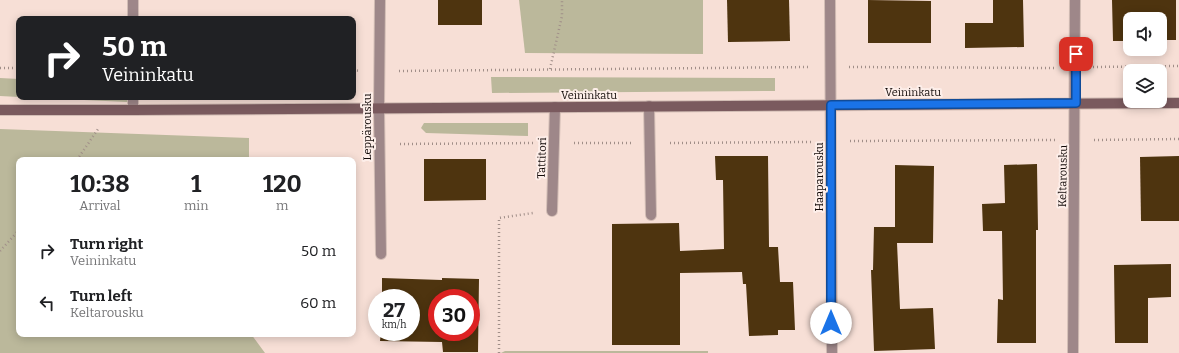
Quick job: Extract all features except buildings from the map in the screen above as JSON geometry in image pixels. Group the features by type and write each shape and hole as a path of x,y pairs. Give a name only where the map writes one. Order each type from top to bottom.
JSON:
{"street":[{"path":"133,0 133,16"},
{"name":"Leppärousku","path":"380,0 379,144 381,254"},
{"name":"Haaparousku","path":"830,0 832,353"},
{"name":"Keltarousku","path":"1073,353 1076,103 1075,0"},
{"path":"133,100 133,110"},
{"name":"Veininkatu","path":"0,110 1179,102"},
{"path":"649,106 651,215"},
{"name":"Tattitori","path":"552,211 555,107"}],"path":[{"path":"550,69 562,16 562,0"},
{"path":"356,70 830,67 1076,68 1179,66"},
{"path":"0,68 16,68"},
{"path":"79,157 112,110"},
{"path":"379,144 1179,139"},
{"path":"499,353 499,218 552,211"},
{"path":"0,251 16,233"}],"shaded area":[{"path":"519,0 703,0 703,54 525,53"},
{"path":"491,77 775,78 775,91 492,93"},
{"path":"0,78 16,79 16,97 0,96"},
{"path":"84,100 127,100 127,102"},
{"path":"424,123 528,123 528,136 426,133 421,128"},
{"path":"0,129 249,138 249,157 16,157 16,337 253,337 265,353 0,353"},
{"path":"505,351 708,351 708,353 501,353"}],"route":[{"path":"831,323 831,105 1076,103 1076,54"}]}
